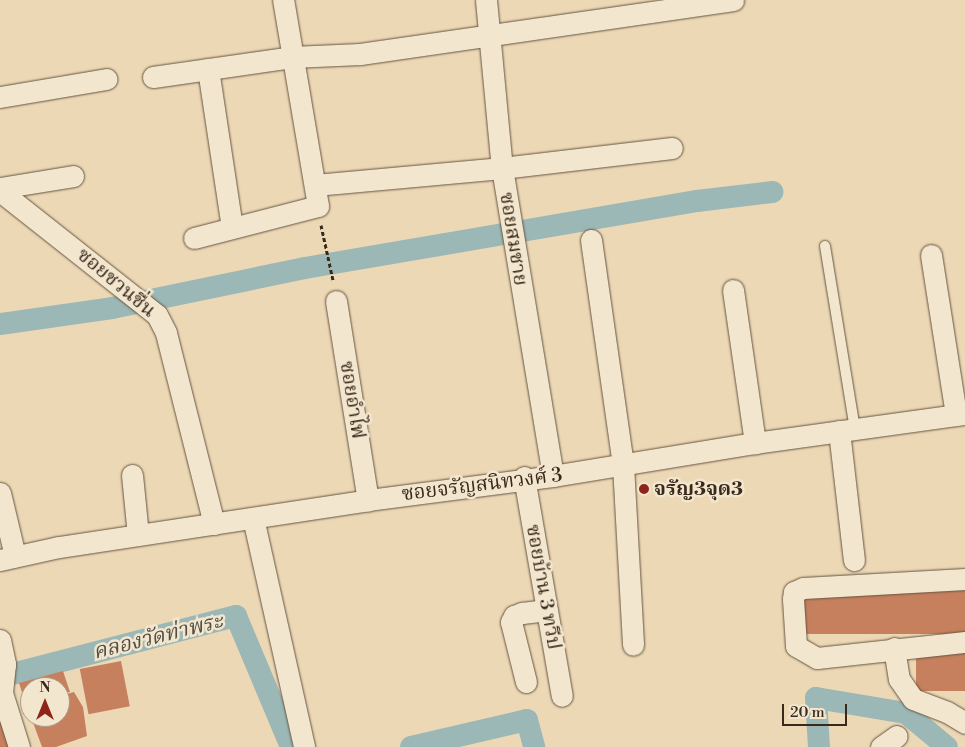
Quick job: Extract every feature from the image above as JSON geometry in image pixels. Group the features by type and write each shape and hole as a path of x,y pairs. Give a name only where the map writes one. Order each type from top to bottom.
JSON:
{"street":[{"path":"194,238 318,206 283,0"},
{"name":"ซอยสมชาย","path":"486,0 492,34 502,168 509,218 553,476"},
{"path":"153,77 292,57 360,54 733,0"},
{"path":"208,69 232,228"},
{"path":"0,97 106,79"},
{"path":"315,185 502,168 672,148"},
{"path":"0,189 73,176"},
{"name":"ซอยชวนชื่น","path":"0,189 120,282 157,314 166,333 214,524"},
{"path":"591,240 623,465 633,645"},
{"path":"931,255 961,415"},
{"path":"733,290 754,443"},
{"name":"ซอยอำไฟ","path":"336,301 368,500"},
{"name":"ซอยจรัญสนิทวงศ์ 3","path":"8,558 138,535 368,500 524,477 553,476 754,443 961,415"},
{"path":"847,430 854,560"},
{"path":"132,475 138,535"},
{"name":"ซอยบ้าน 3 ทวีป","path":"524,477 562,696"},
{"path":"0,493 8,558"},
{"path":"253,518 304,747"},
{"path":"965,578 803,588 794,592 796,646 817,658 894,648 965,642"},
{"path":"526,682 511,622 514,616 522,613 547,610"},
{"path":"0,640 4,671 2,693 19,747"},
{"path":"894,648 899,679 913,699 947,712 965,723"}],"lane":[{"path":"825,246 847,430"}],"path":[{"path":"324,241 331,271"}],"building":[{"path":"804,586 965,586 965,634 804,634"},
{"path":"916,648 965,648 965,691 916,691"},
{"path":"121,661 130,706 89,714 80,669"},
{"path":"63,671 65,677 41,677"},
{"path":"74,692 83,707 87,736 56,747 42,747 35,727 70,727 70,693"},
{"path":"0,721 12,747 0,747"}],"waterway":[{"path":"0,324 112,308 305,268 697,201 772,192"},
{"name":"คลองวัดท่าพระ","path":"0,677 236,616 291,747"},
{"name":"คลองวัดท่าพระ","path":"819,747 816,698 906,713 947,747"},
{"name":"คลองวัดท่าพระ","path":"411,747 527,720 534,747"}],"place":[{"name":"จรัญ3จุด3","path":"644,489"}]}
